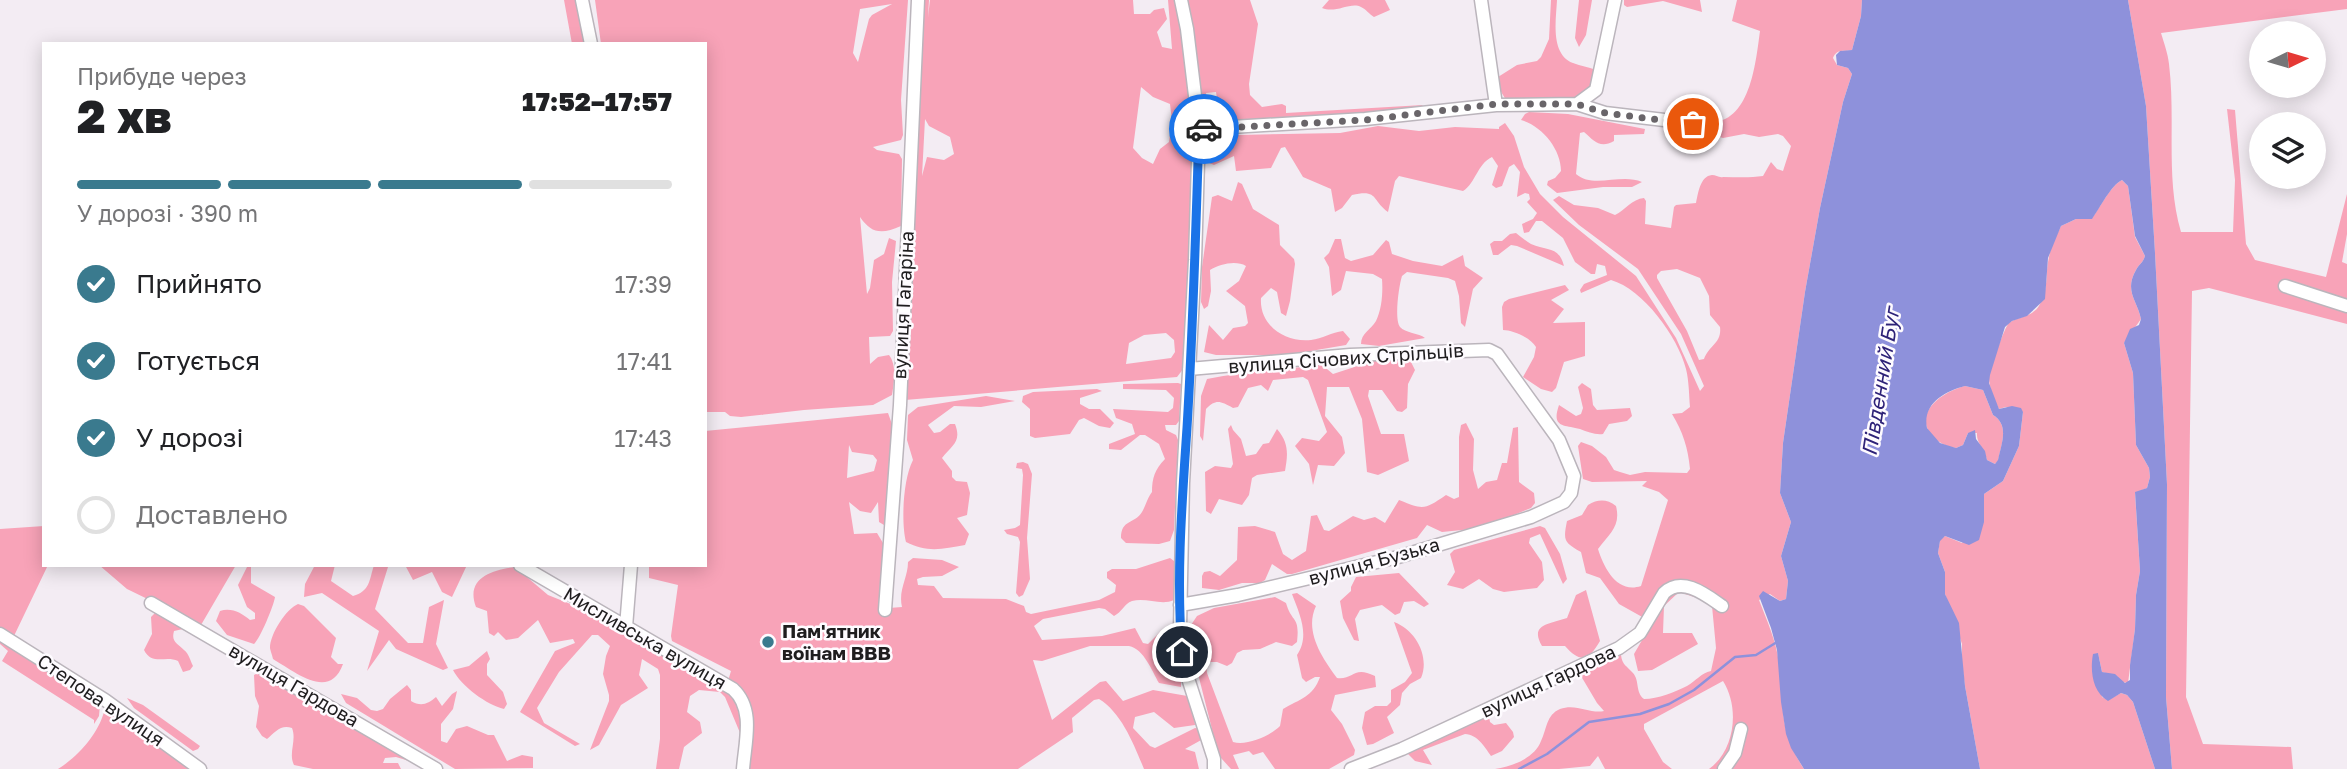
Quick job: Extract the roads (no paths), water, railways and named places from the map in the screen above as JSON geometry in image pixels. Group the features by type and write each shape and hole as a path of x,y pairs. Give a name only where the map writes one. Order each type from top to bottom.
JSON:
{"street":[{"path":"582,0 591,42"},
{"name":"вулиця Гагаріна","path":"885,610 900,405 918,0"},
{"path":"1181,0 1199,129 1183,483 1180,605 1182,652 1215,768"},
{"path":"1481,0 1496,104"},
{"path":"1577,104 1594,93 1597,86 1615,0"},
{"path":"1199,129 1365,120 1496,104 1577,104 1605,113 1715,126"},
{"path":"2286,286 2347,306"},
{"name":"вулиця Січових Стрільців","path":"1189,369 1350,355 1489,350 1497,354 1559,440 1574,477 1571,493 1564,502"},
{"name":"вулиця Бузька","path":"1180,605 1238,595 1398,557 1531,517 1564,502"},
{"name":"Мисливська вулиця","path":"523,567 738,693 744,700 747,712 743,769"},
{"path":"626,626 631,567"},
{"name":"вулиця Гардова","path":"1351,769 1402,749 1619,648 1640,633 1664,593 1679,584 1722,606"},
{"name":"вулиця Гардова","path":"151,603 436,769"},
{"name":"Степова вулиця","path":"0,634 105,700 200,769"},
{"path":"1724,769 1735,753 1741,729"}],"water":[{"name":"Південний Буг","path":"1862,0 2128,0 2146,106 2155,253 2167,484 2166,697 2172,769 2155,769 2133,702 2121,693 2108,701 2098,692 2092,674 2093,654 2098,653 2102,672 2115,674 2125,683 2130,680 2140,571 2135,492 2147,488 2150,477 2149,468 2136,445 2133,373 2124,343 2130,329 2139,325 2141,319 2131,284 2145,256 2135,236 2128,186 2122,180 2110,192 2092,219 2076,219 2061,226 2048,258 2045,299 2027,316 2012,321 2005,327 1989,383 1999,409 2012,406 2021,408 2023,412 2019,446 2003,481 1984,494 1984,522 1979,540 1969,545 1945,536 1940,541 1938,553 1945,572 1945,594 1959,623 1965,686 1980,769 1804,769 1791,748 1781,702 1777,650 1759,596 1763,591 1780,601 1786,599 1788,581 1781,556 1791,522 1780,493 1783,443 1820,208 1843,102 1852,74 1848,68 1837,65 1836,55 1840,51 1852,50 1861,16","holes":["1965,386 1983,390 1993,415 2003,430 2001,448 1995,464 1987,460 1985,451 1976,439 1975,430 1968,433 1963,445 1956,448 1940,443 1927,428 1928,412 1943,395"]}],"waterway":[{"path":"1519,769 1547,754 1589,722 1640,714 1669,704 1694,690 1735,657 1756,655 1777,642"}],"place":[{"name":"Пам'ятник воїнам ВВВ","path":"768,642"}]}
